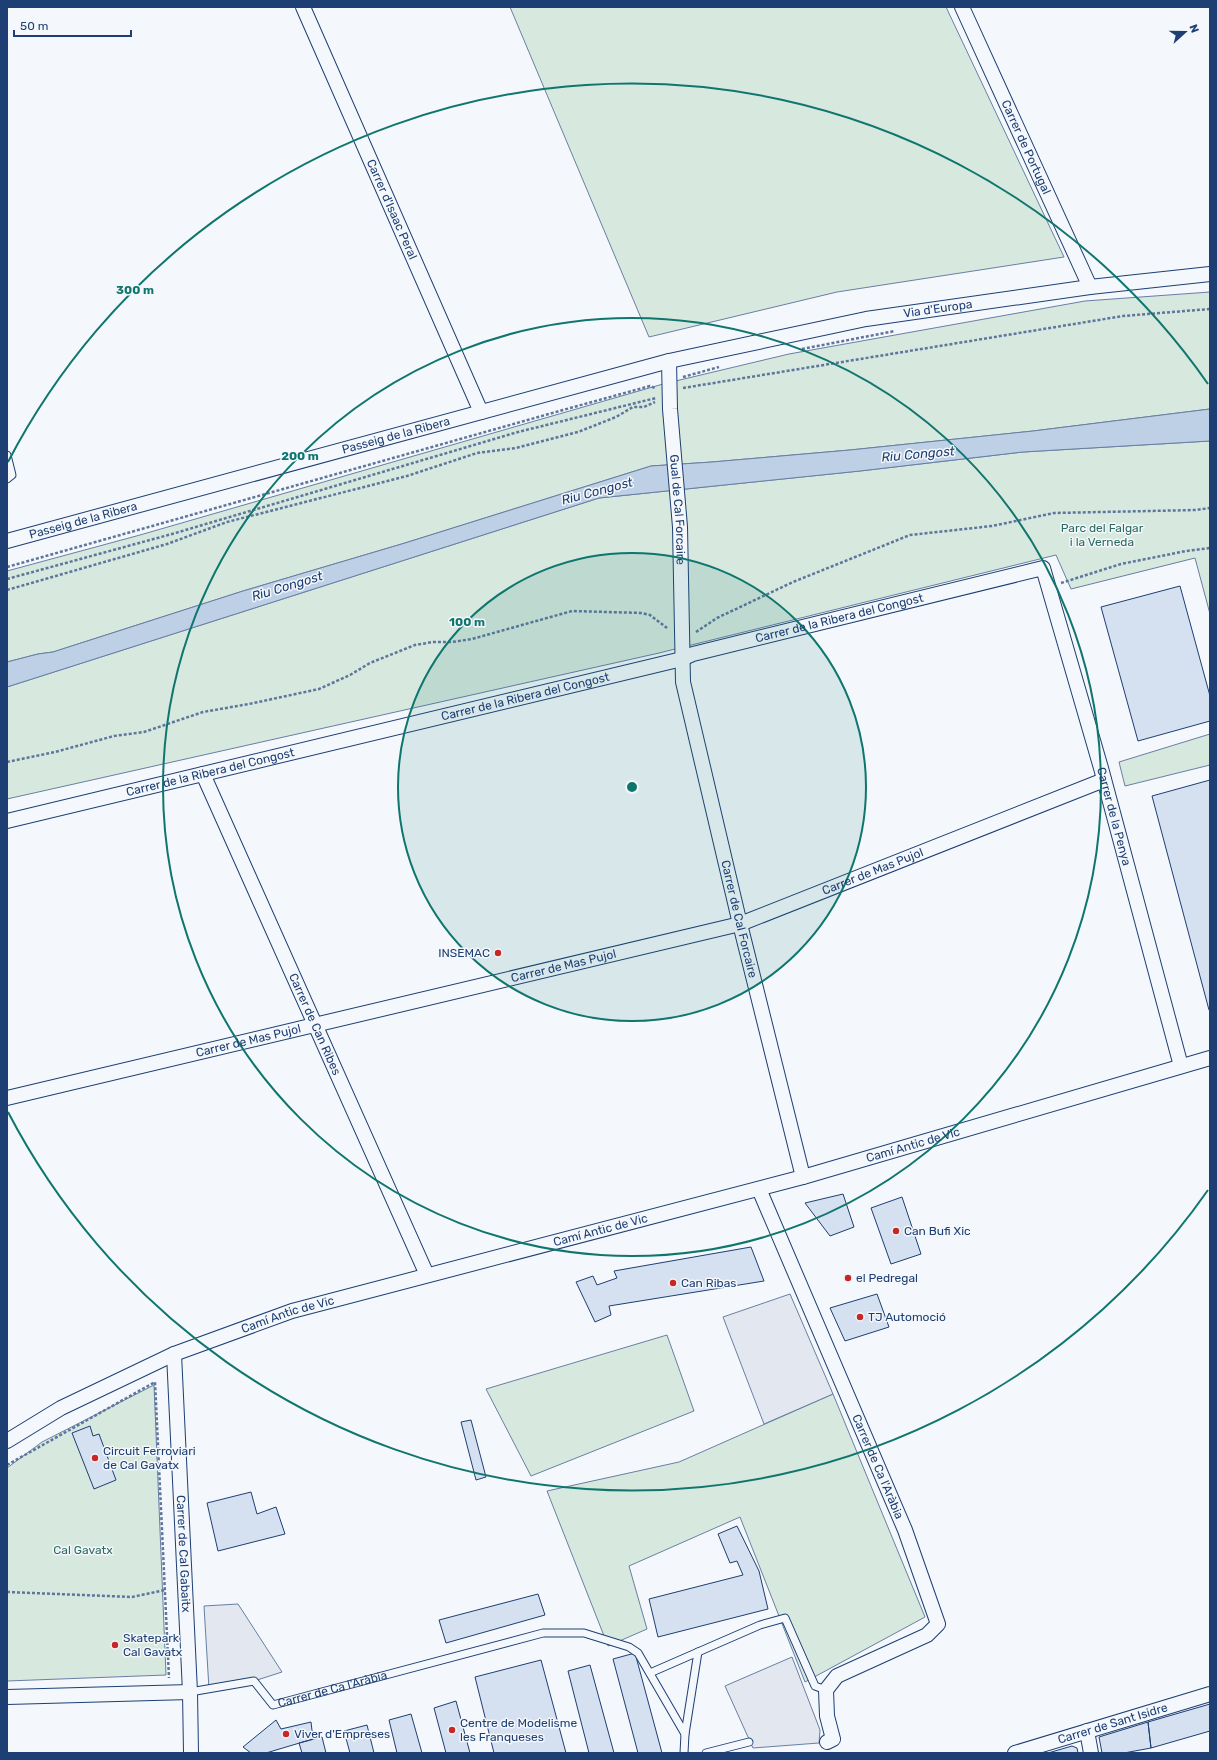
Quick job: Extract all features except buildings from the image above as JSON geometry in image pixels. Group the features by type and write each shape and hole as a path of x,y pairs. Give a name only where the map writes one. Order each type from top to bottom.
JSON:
{"street":[{"name":"Carrer d'Isaac Peral","path":"303,7 481,412"},
{"name":"Carrer de Portugal","path":"962,7 1090,287"},
{"name":"Via d'Europa","path":"669,361 866,319 1090,287 1210,274"},
{"name":"Passeig de la Ribera","path":"7,541 669,361"},
{"name":"Gual de Cal Forcaire","path":"669,361 670,409 680,527 682,659"},
{"name":"Carrer de la Penya","path":"1043,568 1104,780 1181,1066"},
{"name":"Carrer de la Ribera del Congost","path":"7,821 682,659 694,654 1043,568"},
{"name":"Carrer de Cal Forcaire","path":"682,659 683,682 740,924 803,1177"},
{"name":"Carrer de Can Ribes","path":"203,774 428,1275"},
{"name":"Carrer de Mas Pujol","path":"7,1098 740,924 1104,780"},
{"name":"Camí Antic de Vic","path":"7,1441 61,1408 174,1354 292,1311 803,1177 1210,1058"},
{"name":"Carrer de Ca l'Aràbia","path":"759,1189 905,1530 938,1624 927,1635 837,1676 826,1690"},
{"name":"Carrer de Cal Gabaitx","path":"174,1354 190,1692 191,1753"},
{"path":"824,1741 833,1739 827,1716 826,1690"},
{"name":"Carrer de Ca l'Aràbia","path":"7,1697 190,1692"},
{"name":"Carrer de Sant Isidre","path":"1015,1753 1210,1694"},
{"path":"1087,1731 1090,1753"}],"lane":[{"path":"7,455 12,472 12,475 7,479"},
{"path":"650,1673 760,1625 785,1618 815,1686 826,1690"},
{"name":"Carrer de Ca l'Aràbia","path":"190,1692 254,1681 273,1705 544,1633 584,1633 629,1646 638,1653 685,1734"},
{"path":"684,1753 685,1734 698,1652"},
{"path":"706,1753 749,1742"}],"path":[{"path":"7,567 650,386 670,388 686,386 1115,317 1210,309"},
{"path":"795,351 902,330"},
{"path":"650,386 670,388 727,365"},
{"path":"7,579 172,534 518,432 662,396 659,400 644,407 632,407 616,418 578,432 516,448 477,453 407,476 227,522 167,544 7,590"},
{"path":"7,762 55,752 114,736 144,732 203,712 319,689 350,675 370,663 415,645 472,639 572,611 642,613 650,615 657,619 682,642 717,618 793,582 910,535 992,526 1054,513 1196,510 1210,508"},
{"path":"1049,586 1121,564 1186,551 1210,548"},
{"path":"7,1465 155,1382 169,1679"},
{"path":"7,1592 132,1597 165,1590"}],"green space":[{"path":"510,7 946,7 1064,257 837,292 649,337"},
{"path":"1210,292 1210,409 1033,431 850,450 651,466 405,543 243,591 53,652 38,654 7,662 7,571 140,535 663,384 789,354 1085,301"},
{"name":"Parc del Falgar i la Verneda","path":"1210,441 1210,614 1195,558 1071,589 1056,555 659,653 7,799 7,687 599,498 860,471 1023,452"},
{"path":"1210,734 1210,765 1125,786 1119,762"},
{"path":"667,1335 694,1411 531,1476 486,1389"},
{"name":"Cal Gavatx","path":"154,1385 166,1675 7,1681 7,1468 42,1442"},
{"path":"833,1394 925,1617 805,1682 740,1517 629,1566 647,1629 608,1646 547,1491 679,1462"}],"shaded area":[{"path":"790,1294 833,1394 764,1424 723,1317"},
{"path":"238,1604 282,1672 254,1681 209,1689 204,1606"},
{"path":"792,1657 820,1730 819,1743 753,1748 725,1686"}],"water":[{"name":"Riu Congost","path":"1210,409 1210,441 1023,452 860,471 599,498 7,687 7,662 38,654 53,652 243,591 405,543 651,466 850,450 1033,431"}],"place":[{"name":"INSEMAC","path":"498,953"},
{"name":"Can Bufi Xic","path":"896,1231"},
{"name":"el Pedregal","path":"848,1278"},
{"name":"Can Ribas","path":"673,1283"},
{"name":"TJ Automoció","path":"860,1317"},
{"name":"Circuit Ferroviari de Cal Gavatx","path":"95,1458"},
{"name":"Skatepark Cal Gavatx","path":"115,1645"},
{"name":"Centre de Modelisme les Franqueses","path":"452,1730"},
{"name":"Viver d'Empreses","path":"286,1734"}]}
